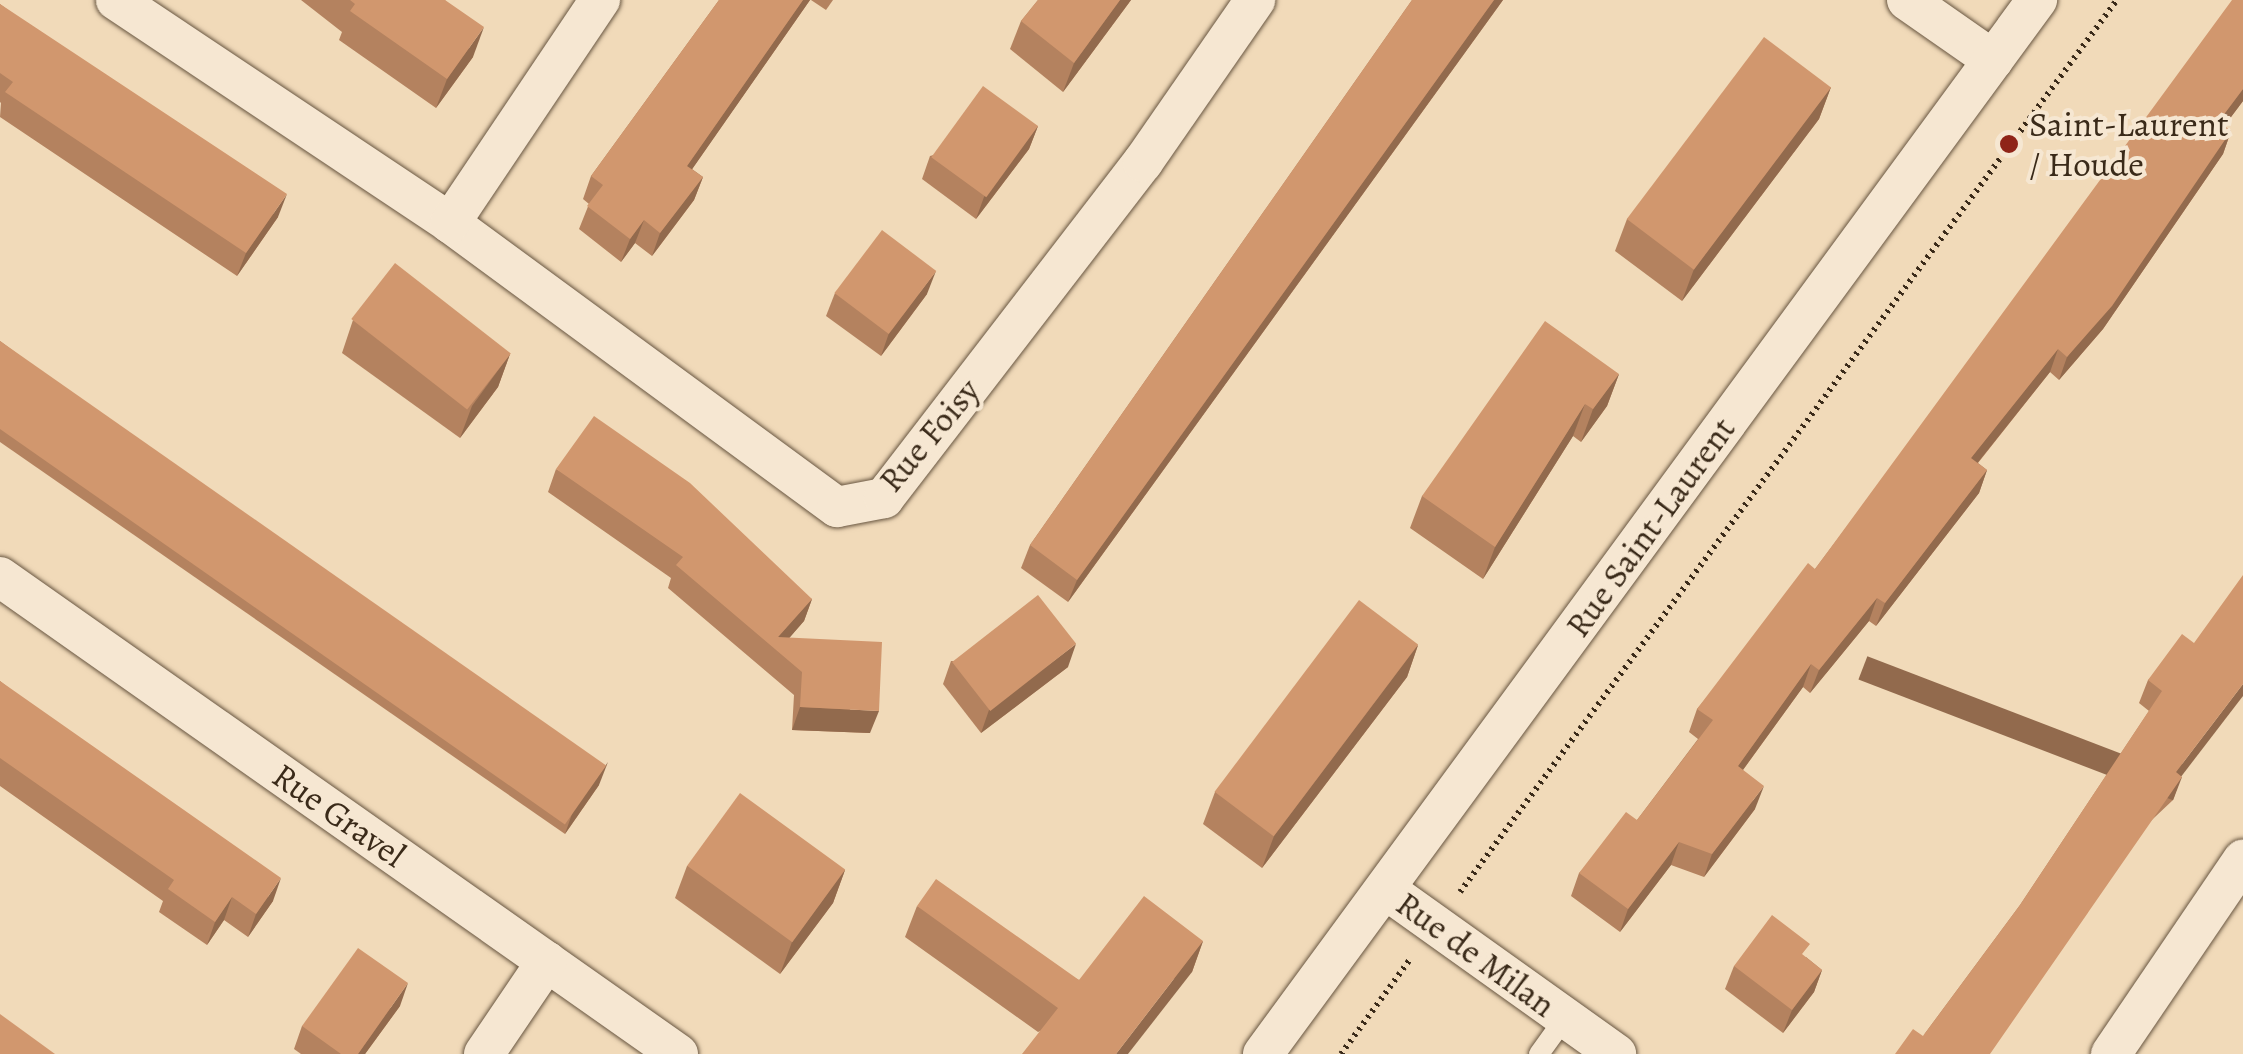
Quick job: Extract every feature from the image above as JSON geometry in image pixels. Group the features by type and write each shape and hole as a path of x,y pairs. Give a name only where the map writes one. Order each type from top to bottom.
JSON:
{"street":[{"name":"Rue Foisy","path":"116,0 450,223 837,507 884,498 1143,162 1254,0"},
{"path":"450,223 600,0"},
{"path":"1907,0 1992,60"},
{"name":"Rue Saint-Laurent","path":"1263,1054 2037,0"},
{"name":"Rue Gravel","path":"0,577 678,1054"},
{"path":"2111,1054 2243,860"},
{"name":"Rue de Milan","path":"1385,889 1616,1054"},
{"path":"484,1054 546,961"}],"lane":[{"path":"1539,1054 1565,1018"}],"path":[{"name":"Rue Saint-Laurent","path":"1474,872 2116,0"},
{"path":"2032,88 2045,96"},
{"path":"1340,1054 1408,961"}],"building":[{"path":"350,0 445,0 484,27 447,79 350,11 355,4"},
{"path":"719,0 803,0 687,166 703,177 660,233 644,220 630,239 587,206 603,185 591,176"},
{"path":"1038,0 1120,0 1074,63 1021,21"},
{"path":"1412,0 1494,0 1077,580 1030,545"},
{"path":"2232,0 2243,0 2243,89 2219,121 2231,131 2112,306 2067,357 2058,349 1971,458 1987,470 1885,603 1877,598 1819,670 1811,664 1738,766 1764,786 1712,854 1679,842 1628,909 1579,873 1626,812 1637,820 1713,720 1697,709 1808,563 1815,569"},
{"path":"0,4 287,194 246,253 5,92 13,82 0,73"},
{"path":"1764,37 1831,88 1694,270 1627,219"},
{"path":"983,86 1038,126 986,197 931,157"},
{"path":"882,230 936,271 889,334 834,293"},
{"path":"395,263 511,354 467,409 351,319"},
{"path":"1545,321 1619,374 1593,409 1585,404 1495,547 1422,496"},
{"path":"0,341 606,765 565,824 0,429"},
{"path":"594,416 690,483 812,599 778,637 882,642 879,711 800,707 802,672 676,565 683,557 556,469"},
{"path":"2243,575 2243,684 2176,772 2182,777 1990,1054 1895,1054 1913,1029 1923,1036 2020,905 2162,691 2148,680 2182,634 2194,643"},
{"path":"1038,595 1076,644 990,711 952,662"},
{"path":"1359,600 1418,645 1274,836 1215,792"},
{"path":"0,681 281,878 256,914 232,897 215,922 168,889 174,880 0,758"},
{"path":"740,793 845,869 792,942 687,866"},
{"path":"936,879 1079,980 1144,896 1203,941 1116,1054 1022,1054 1058,1008 917,906"},
{"path":"1772,915 1810,944 1802,954 1822,970 1792,1010 1734,966"},
{"path":"358,948 408,983 358,1054 341,1054 302,1026"},
{"path":"0,1014 55,1054 0,1054"}],"place":[{"name":"Saint-Laurent / Houde","path":"2009,144"}]}
